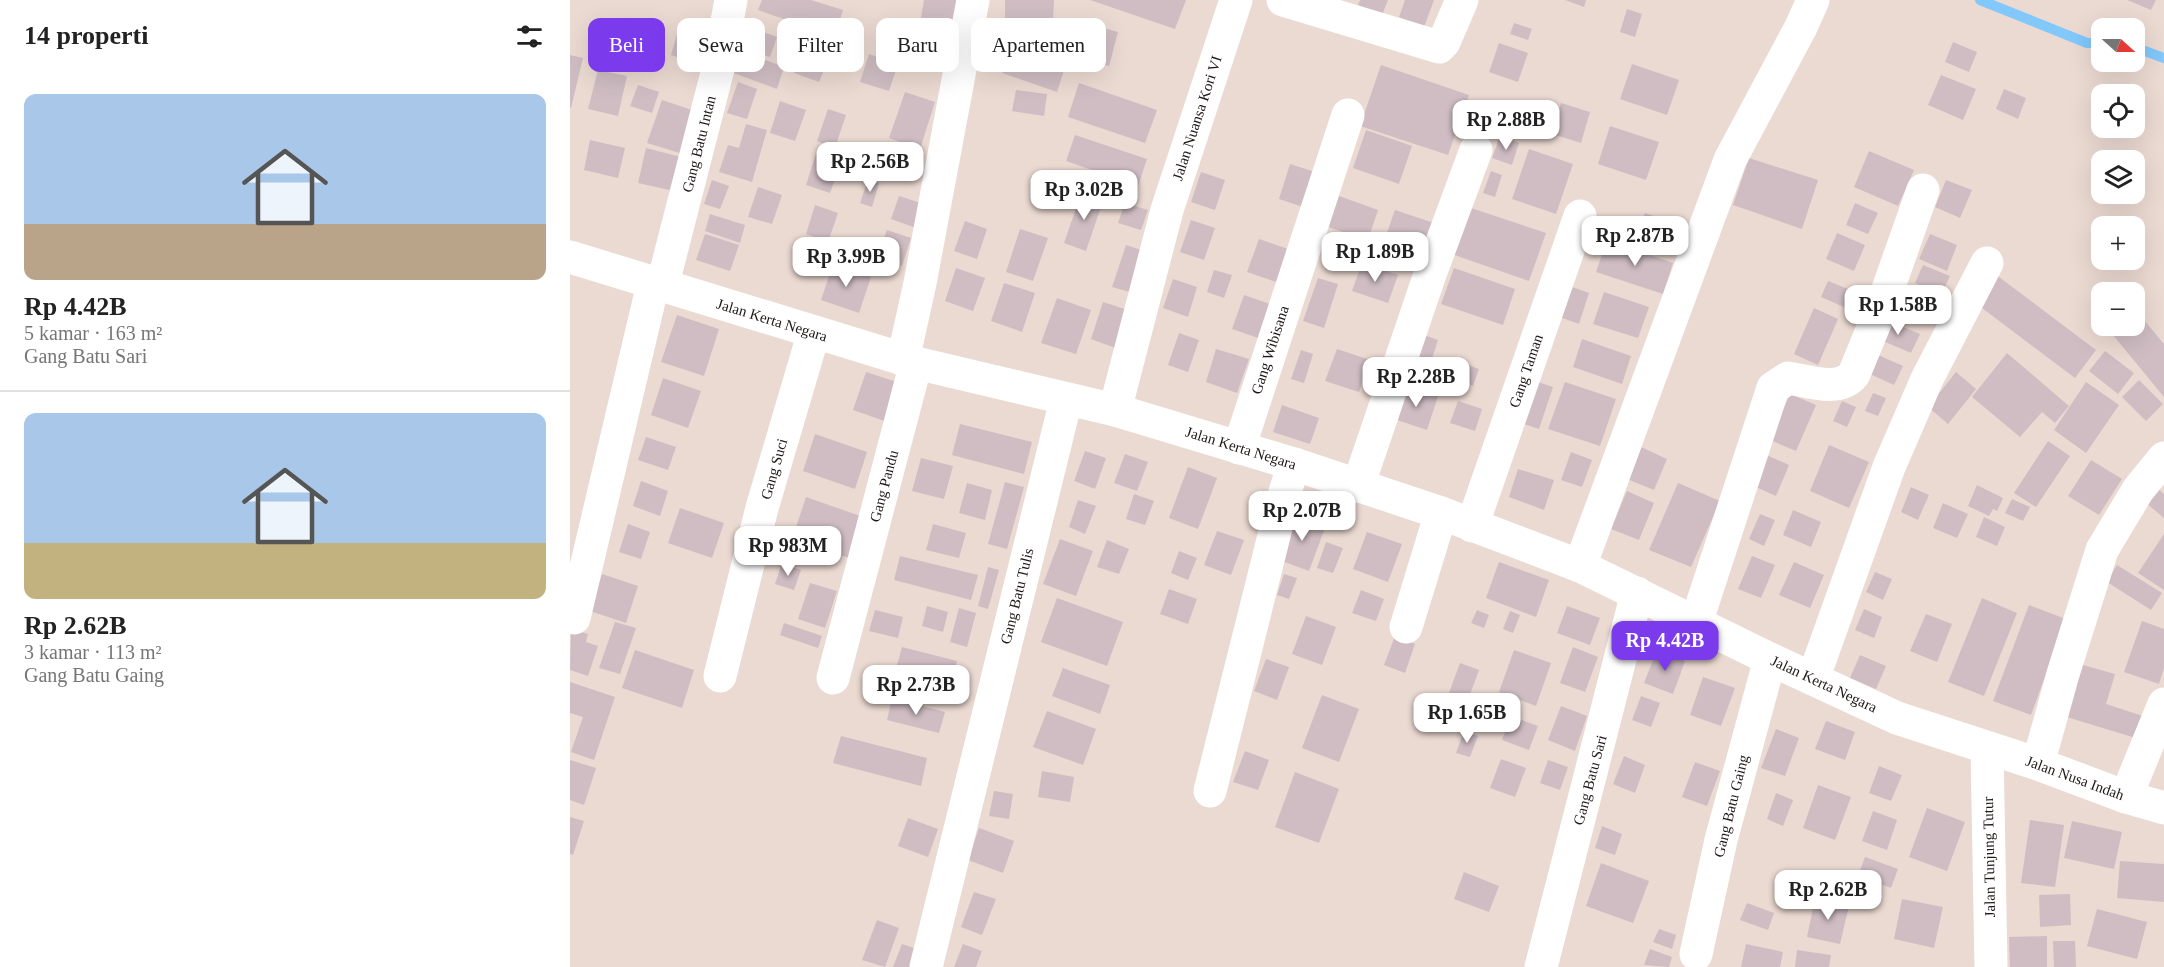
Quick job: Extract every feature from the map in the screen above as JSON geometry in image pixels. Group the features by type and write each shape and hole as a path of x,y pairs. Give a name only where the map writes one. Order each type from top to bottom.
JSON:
{"street":[{"name":"Gang Batu Intan","path":"574,618 657,285 718,69 731,0"},
{"name":"Gang Pandu","path":"833,678 909,362 920,283 973,0"},
{"name":"Jalan Nuansa Kori VI","path":"1115,410 1167,210 1236,0"},
{"path":"1282,0 1439,47 1444,42 1462,0"},
{"path":"1580,566 1730,160 1807,14"},
{"name":"Gang Wibisana","path":"1239,448 1348,116"},
{"path":"1358,486 1429,278 1476,150"},
{"path":"1696,623 1773,388 1788,378 1834,386 1851,379 1882,306 1923,190"},
{"name":"Gang Taman","path":"1472,526 1580,216"},
{"name":"Jalan Kerta Negara","path":"570,257 909,362 1115,410 1294,464 1441,513 1580,566 1897,718 1987,748"},
{"path":"1812,679 1889,467 1927,379 1987,263"},
{"name":"Gang Suci","path":"720,676 762,508 814,332"},
{"name":"Gang Batu Tulis","path":"926,967 1066,400"},
{"path":"2038,764 2066,663 2102,550 2138,490 2164,458"},
{"path":"1210,791 1294,464"},
{"path":"1406,627 1441,513"},
{"name":"Gang Batu Sari","path":"1540,967 1637,593"},
{"name":"Gang Batu Gaing","path":"1696,954 1721,840 1770,659"},
{"path":"2126,797 2164,704"},
{"name":"Jalan Nusa Indah","path":"1987,748 2164,808"},
{"name":"Jalan Tunjung Tutur","path":"1987,748 1991,967"}],"building":[{"path":"762,0 811,0 843,10 840,18 781,18 758,10"},
{"path":"924,0 962,0 959,21 959,18 921,18"},
{"path":"1005,0 1054,0 1053,18 1005,18"},
{"path":"1090,0 1186,0 1175,29"},
{"path":"1360,0 1388,0 1382,15 1358,5"},
{"path":"1405,0 1434,0 1424,27 1399,17"},
{"path":"1565,0 1586,0 1584,7"},
{"path":"2127,0 2156,0 2151,10"},
{"path":"1627,9 1642,14 1635,37 1620,32"},
{"path":"1514,23 1532,29 1528,40 1510,34"},
{"path":"1106,28 1118,32 1109,66 1106,65"},
{"path":"765,33 777,37 770,57 765,55"},
{"path":"677,34 677,57 671,55"},
{"path":"1953,42 1977,52 1969,72 1945,62"},
{"path":"1499,43 1528,53 1518,82 1489,72"},
{"path":"869,54 876,56 876,72 895,72 889,91 860,82"},
{"path":"570,55 583,58 571,108 570,108"},
{"path":"765,60 777,64 777,72 782,72 777,89 731,72 765,72"},
{"path":"1632,64 1679,80 1667,115 1620,99"},
{"path":"1381,65 1469,95 1448,155 1360,126"},
{"path":"597,72 627,76 618,116 588,109"},
{"path":"794,72 823,72 819,82"},
{"path":"1002,72 1063,72 1057,92"},
{"path":"1941,75 1976,89 1963,120 1928,105"},
{"path":"738,82 757,89 747,119 727,113"},
{"path":"1079,83 1157,110 1145,143 1068,117"},
{"path":"638,85 659,92 652,113 630,106"},
{"path":"2004,89 2026,98 2018,119 1996,109"},
{"path":"1016,90 1047,94 1044,116 1012,111"},
{"path":"905,92 935,102 920,149 889,138"},
{"path":"662,100 698,112 683,154 647,143"},
{"path":"780,101 806,110 795,141 770,133"},
{"path":"1561,103 1590,112 1581,143 1552,134"},
{"path":"828,109 846,115 835,148 817,141"},
{"path":"746,124 767,130 752,182 719,172 728,145 739,148"},
{"path":"1610,126 1659,142 1646,180 1598,164"},
{"path":"1366,130 1412,146 1399,184 1353,168"},
{"path":"1075,135 1147,159 1138,186 1066,161"},
{"path":"1500,136 1519,143 1512,165 1492,158"},
{"path":"590,140 625,148 618,178 584,170"},
{"path":"646,148 681,157 674,191 638,183"},
{"path":"1529,149 1573,164 1556,214 1512,199"},
{"path":"1869,151 1914,170 1898,206 1854,187"},
{"path":"816,154 841,162 830,193 806,185"},
{"path":"1749,158 1818,180 1802,229 1733,205"},
{"path":"1290,164 1315,172 1303,207 1279,199"},
{"path":"1491,171 1502,175 1495,197 1483,193"},
{"path":"1201,172 1225,180 1215,210 1191,202"},
{"path":"712,180 729,186 720,209 704,204"},
{"path":"868,180 879,183 872,207 860,203"},
{"path":"1946,180 1972,190 1960,218 1935,207"},
{"path":"758,187 782,195 772,224 748,217"},
{"path":"1082,191 1104,198 1086,251 1064,243"},
{"path":"899,196 927,205 919,229 891,219"},
{"path":"1339,196 1378,210 1368,240 1328,227"},
{"path":"1125,203 1148,210 1141,230 1118,223"},
{"path":"1855,203 1878,213 1868,234 1846,225"},
{"path":"815,205 838,213 828,242 806,234"},
{"path":"1462,205 1546,233 1529,281 1446,252"},
{"path":"1395,210 1434,223 1423,258 1383,244"},
{"path":"1645,213 1678,224 1671,245 1637,234"},
{"path":"710,214 745,225 740,243 705,231"},
{"path":"1191,220 1215,228 1204,260 1180,252"},
{"path":"965,221 987,229 977,259 954,251"},
{"path":"1020,229 1048,238 1033,281 1006,272"},
{"path":"887,230 911,238 902,266 877,258"},
{"path":"1837,233 1865,245 1854,271 1826,259"},
{"path":"705,234 739,245 730,271 696,260"},
{"path":"1930,234 1957,245 1947,271 1919,259"},
{"path":"1259,239 1294,251 1282,284 1247,272"},
{"path":"1607,240 1673,263 1663,294 1596,272"},
{"path":"1126,245 1144,251 1130,292 1112,287"},
{"path":"1362,263 1398,275 1388,303 1352,291"},
{"path":"833,264 871,277 859,313 821,300"},
{"path":"1923,265 1950,276 1941,295 1915,283"},
{"path":"956,268 985,278 973,311 945,301"},
{"path":"1454,268 1515,289 1503,325 1441,304"},
{"path":"1214,270 1232,275 1224,298 1207,292"},
{"path":"1995,274 2096,350 2075,378 1974,302"},
{"path":"1318,278 1338,284 1324,328 1303,321"},
{"path":"1173,279 1197,287 1188,317 1163,308"},
{"path":"1828,281 1860,294 1853,311 1821,297"},
{"path":"1004,283 1035,293 1022,332 991,321"},
{"path":"1567,285 1589,293 1579,324 1557,316"},
{"path":"1893,286 1932,299 1923,320 1884,303"},
{"path":"1604,292 1649,307 1638,338 1593,324"},
{"path":"1244,295 1273,305 1261,339 1232,329"},
{"path":"1057,298 1091,310 1076,354 1041,343"},
{"path":"1103,302 1131,311 1118,349 1091,339"},
{"path":"1814,308 1838,319 1818,365 1794,354"},
{"path":"677,315 719,329 704,376 661,362"},
{"path":"1884,319 1920,334 1911,353 1876,338"},
{"path":"2145,321 2164,344 2164,397 2114,336 2145,336"},
{"path":"1179,333 1199,340 1188,372 1168,365"},
{"path":"1421,334 1438,340 1428,371 1410,365"},
{"path":"1582,339 1631,356 1622,384 1573,367"},
{"path":"1216,349 1249,359 1237,393 1206,382"},
{"path":"1337,349 1370,360 1359,392 1325,381"},
{"path":"1301,350 1313,354 1304,383 1291,379"},
{"path":"1867,350 1903,366 1894,385 1859,369"},
{"path":"2105,351 2134,373 2118,394 2089,371"},
{"path":"2007,353 2069,406 2055,423 2042,412 2020,437 1972,397"},
{"path":"1454,360 1479,369 1473,386 1448,377"},
{"path":"866,372 903,384 890,423 853,410"},
{"path":"1956,372 1976,389 1948,424 1928,407"},
{"path":"663,378 701,391 688,428 651,415"},
{"path":"1526,378 1553,387 1539,429 1512,420"},
{"path":"2139,380 2163,404 2146,421 2122,397"},
{"path":"1565,382 1616,399 1600,446 1548,429"},
{"path":"2086,382 2119,405 2086,453 2054,430"},
{"path":"1406,385 1438,396 1427,430 1394,419"},
{"path":"1873,393 1886,398 1878,416 1865,411"},
{"path":"1790,394 1816,405 1796,451 1770,440"},
{"path":"1458,401 1482,409 1475,431 1450,423"},
{"path":"1842,401 1856,407 1847,427 1833,421"},
{"path":"1282,405 1319,418 1310,444 1273,432"},
{"path":"960,424 1032,442 1024,474 952,455"},
{"path":"815,434 867,452 855,489 803,471"},
{"path":"646,437 676,447 668,470 638,460"},
{"path":"2048,441 2070,456 2036,507 2014,493"},
{"path":"1829,445 1869,462 1849,508 1810,491"},
{"path":"1641,447 1667,459 1654,490 1627,479"},
{"path":"1085,451 1106,458 1095,489 1074,481"},
{"path":"1571,452 1592,460 1582,487 1561,480"},
{"path":"1762,453 1789,465 1776,496 1749,484"},
{"path":"1125,454 1148,462 1137,491 1114,483"},
{"path":"921,458 953,466 944,499 912,491"},
{"path":"2091,460 2122,479 2099,515 2068,496"},
{"path":"1188,467 1217,478 1198,529 1169,518"},
{"path":"1518,469 1554,480 1544,510 1509,497"},
{"path":"641,481 668,491 660,516 633,506"},
{"path":"1005,482 1024,487 1007,549 988,544"},
{"path":"967,483 992,490 985,520 959,513"},
{"path":"1678,483 1720,501 1691,567 1649,550"},
{"path":"2151,483 2164,494 2164,518 2139,497"},
{"path":"1977,485 2003,498 1997,511 1993,509 1989,516 1968,506"},
{"path":"1911,487 1929,495 1918,520 1901,512"},
{"path":"1627,491 1654,503 1639,540 1611,529"},
{"path":"1134,494 1154,501 1145,525 1126,519"},
{"path":"806,497 866,518 852,559 792,539"},
{"path":"2012,499 2030,507 2023,521 2005,513"},
{"path":"1078,500 1096,506 1085,534 1069,527"},
{"path":"1943,503 1968,514 1957,538 1933,528"},
{"path":"680,508 724,523 712,558 668,543"},
{"path":"1793,510 1821,522 1811,547 1783,535"},
{"path":"1296,514 1326,525 1309,571 1279,560"},
{"path":"1760,514 1775,520 1764,546 1749,539"},
{"path":"1984,517 2005,527 1997,546 1976,537"},
{"path":"628,524 650,532 641,559 619,552"},
{"path":"933,524 966,533 959,558 926,550"},
{"path":"1217,531 1244,540 1231,575 1204,565"},
{"path":"1367,532 1402,544 1388,582 1353,569"},
{"path":"2164,534 2164,590 2138,573"},
{"path":"1060,539 1093,551 1076,596 1043,584"},
{"path":"1107,540 1129,549 1119,574 1097,567"},
{"path":"1326,542 1343,548 1333,573 1317,568"},
{"path":"1179,551 1197,558 1188,580 1171,573"},
{"path":"900,556 978,575 971,600 894,580"},
{"path":"1752,556 1775,565 1761,598 1738,589"},
{"path":"1499,562 1549,580 1536,617 1486,598"},
{"path":"1794,562 1824,575 1810,608 1779,595"},
{"path":"782,563 801,570 794,590 775,584"},
{"path":"2117,565 2162,593 2151,610 2107,582"},
{"path":"988,567 999,570 988,609 978,606"},
{"path":"1875,572 1892,579 1883,600 1866,592"},
{"path":"602,574 638,586 626,623 590,611"},
{"path":"1284,574 1297,578 1289,599 1277,595"},
{"path":"810,583 837,591 825,628 798,619"},
{"path":"1169,589 1197,599 1188,624 1160,614"},
{"path":"1361,590 1384,599 1376,621 1352,613"},
{"path":"1057,598 1123,622 1107,666 1041,642"},
{"path":"1982,598 2017,613 1984,696 1948,682"},
{"path":"2029,605 2066,619 2031,715 1993,701"},
{"path":"927,606 948,612 943,632 922,626"},
{"path":"1567,606 1600,618 1590,645 1557,633"},
{"path":"959,608 976,613 967,647 950,642"},
{"path":"1864,609 1882,617 1874,638 1855,630"},
{"path":"875,610 903,617 898,638 869,631"},
{"path":"1477,610 1489,615 1484,628 1471,623"},
{"path":"1510,611 1520,615 1513,633 1503,629"},
{"path":"1926,614 1952,624 1937,662 1910,651"},
{"path":"1306,616 1336,627 1322,665 1292,654"},
{"path":"2142,621 2164,629 2164,668 2159,684 2124,672"},
{"path":"615,622 636,628 620,674 599,668"},
{"path":"784,623 822,636 818,648 780,635"},
{"path":"571,629 588,634 586,642 598,646 588,676 570,670"},
{"path":"1395,636 1415,644 1405,673 1384,665"},
{"path":"902,647 957,661 949,691 894,677"},
{"path":"1573,647 1598,657 1585,692 1560,683"},
{"path":"635,650 694,670 682,708 622,688"},
{"path":"1514,650 1551,663 1536,706 1499,692"},
{"path":"1657,650 1685,661 1673,694 1644,683"},
{"path":"1860,655 1886,666 1876,689 1850,678"},
{"path":"1266,659 1289,667 1277,700 1254,691"},
{"path":"1460,663 1479,670 1461,719 1442,712"},
{"path":"2076,663 2115,674 2106,704 2146,717 2139,739 2060,715"},
{"path":"1063,668 1110,685 1100,714 1052,696"},
{"path":"1703,677 1735,688 1721,726 1690,715"},
{"path":"570,682 615,697 594,760 571,752 583,717 570,713"},
{"path":"1322,695 1359,709 1339,762 1302,748"},
{"path":"1641,696 1660,703 1651,727 1632,720"},
{"path":"892,698 945,712 939,733 887,720"},
{"path":"1561,706 1587,716 1575,751 1548,740"},
{"path":"1047,711 1096,729 1083,765 1033,747"},
{"path":"1511,716 1538,726 1529,750 1502,740"},
{"path":"1826,721 1855,732 1845,760 1815,749"},
{"path":"1776,729 1799,738 1785,776 1761,768"},
{"path":"1464,731 1478,736 1470,757 1456,753"},
{"path":"841,736 927,758 921,786 833,763"},
{"path":"1245,751 1269,760 1258,790 1233,782"},
{"path":"1624,756 1645,765 1635,793 1613,784"},
{"path":"1501,759 1526,768 1515,797 1490,788"},
{"path":"570,760 596,768 584,805 570,800"},
{"path":"1548,760 1568,767 1560,790 1540,783"},
{"path":"1695,762 1720,771 1707,806 1682,797"},
{"path":"1879,766 1902,775 1891,801 1869,793"},
{"path":"1042,771 1074,777 1070,802 1038,797"},
{"path":"1295,772 1339,789 1319,843 1275,827"},
{"path":"1818,785 1851,797 1835,840 1803,828"},
{"path":"994,791 1013,794 1009,819 989,816"},
{"path":"1776,793 1793,800 1783,826 1767,819"},
{"path":"1927,808 1965,822 1947,871 1909,857"},
{"path":"1873,811 1897,820 1887,850 1862,841"},
{"path":"570,817 584,821 573,855 570,854"},
{"path":"908,818 938,829 928,857 898,846"},
{"path":"2030,820 2064,825 2055,887 2021,883"},
{"path":"2072,821 2122,832 2114,869 2064,858"},
{"path":"1602,826 1622,834 1615,855 1595,848"},
{"path":"979,828 1014,841 1003,873 968,860"},
{"path":"1865,857 1898,869 1891,888 1858,876"},
{"path":"2120,861 2164,864 2164,902 2117,898"},
{"path":"1601,863 1649,881 1633,923 1586,906"},
{"path":"1464,872 1499,886 1489,912 1454,899"},
{"path":"974,892 996,899 982,935 961,927"},
{"path":"2070,894 2071,925 2040,927 2039,895"},
{"path":"1815,899 1849,906 1840,944 1807,937"},
{"path":"1902,899 1943,907 1934,948 1894,939"},
{"path":"1747,903 1774,913 1768,930 1740,920"},
{"path":"2097,909 2147,922 2137,959 2087,946"},
{"path":"877,920 899,928 885,967 862,960"},
{"path":"1659,929 1676,935 1672,949 1653,942"},
{"path":"2047,936 2047,967 2010,967 2009,937"},
{"path":"2053,941 2075,941 2076,967 2054,967"},
{"path":"902,944 923,951 917,967 893,967"},
{"path":"963,944 982,951 976,967 954,967"},
{"path":"1746,944 1783,952 1780,967 1741,967"},
{"path":"1650,949 1672,957 1669,967 1644,965"},
{"path":"1797,950 1831,955 1829,967 1795,967"}],"waterway":[{"path":"1980,0 2091,43"},
{"path":"2145,51 2164,58"}]}
